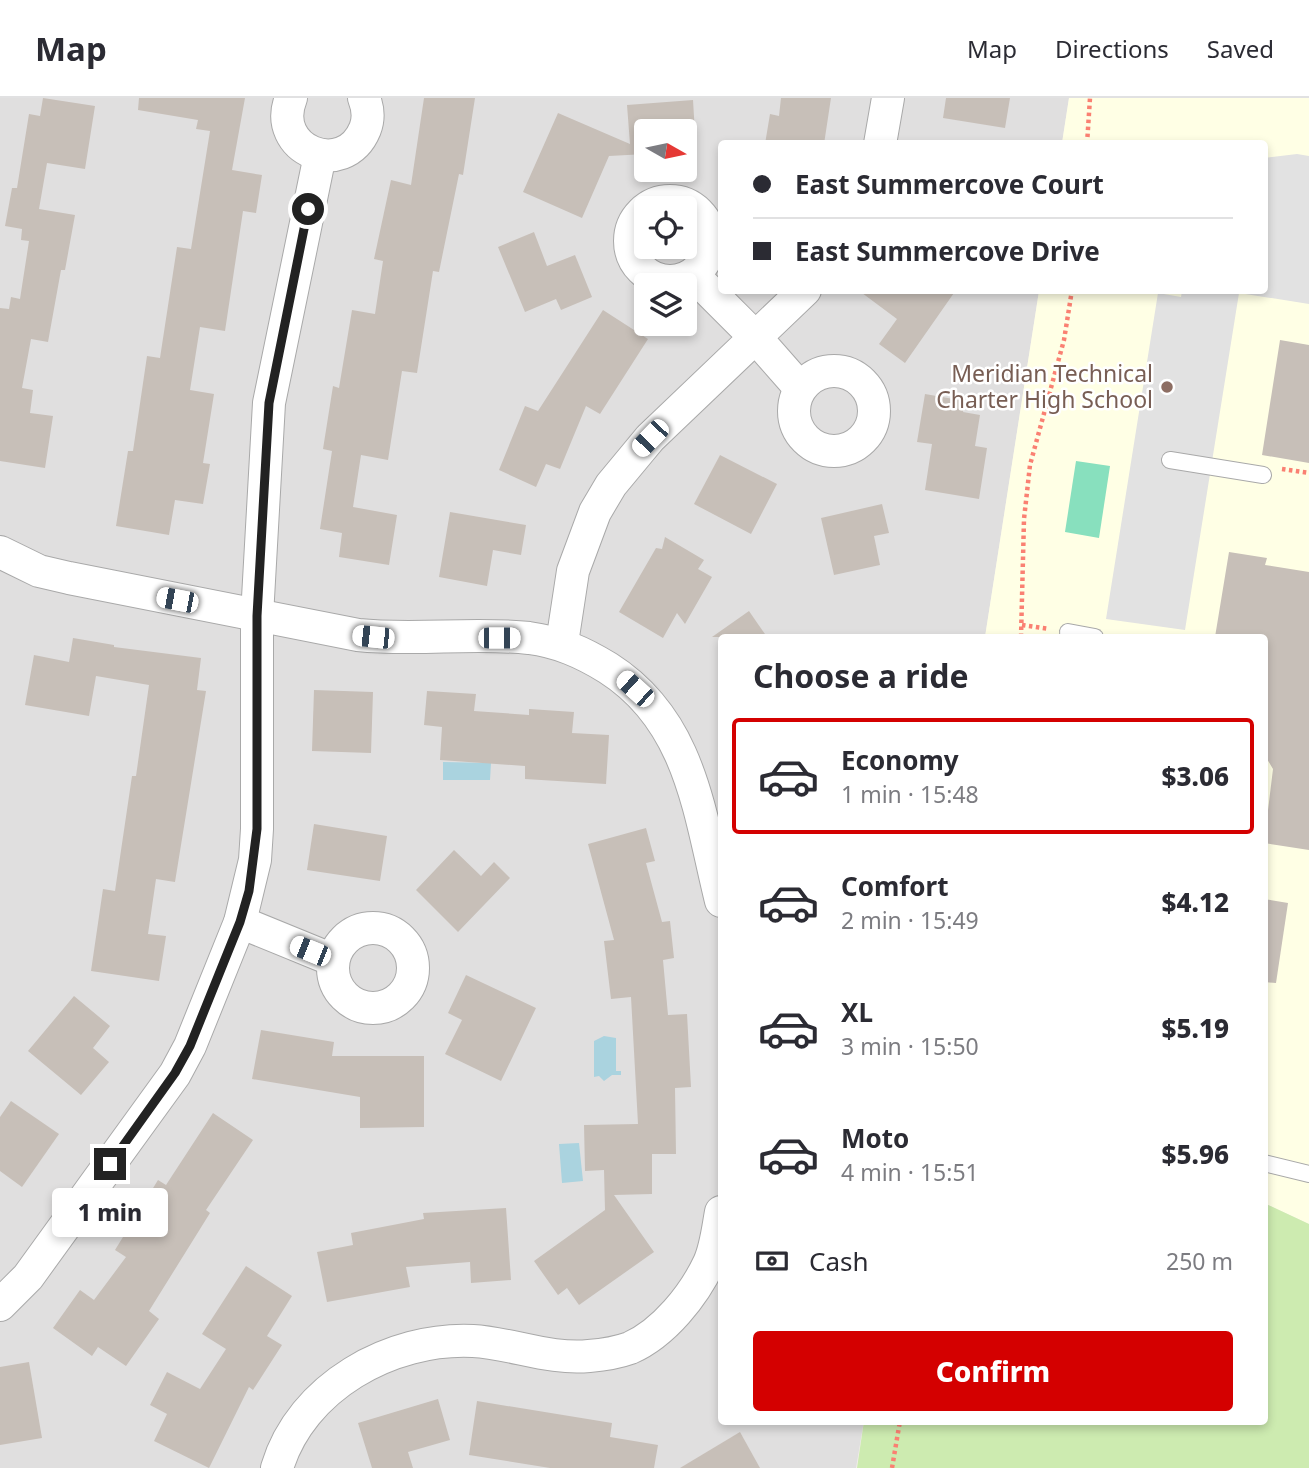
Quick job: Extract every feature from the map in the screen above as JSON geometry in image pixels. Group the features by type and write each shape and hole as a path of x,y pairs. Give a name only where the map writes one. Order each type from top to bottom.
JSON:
{"street":[{"path":"291,98 288,124 294,138 305,149 320,155 343,152 361,138 367,123 368,107 364,98"},
{"path":"881,140 888,98"},
{"path":"0,1305 28,1277 175,1073 203,1017 240,922 255,860 257,829 257,616 269,403 320,155"},
{"path":"697,280 756,338 800,388"},
{"path":"562,643 573,571 583,541 611,485 650,438 801,294"},
{"path":"0,552 39,571 358,635 389,639 526,638 562,643 624,678 666,723 691,780 718,889"},
{"path":"240,922 333,960"},
{"path":"277,1468 282,1451 302,1418 324,1395 356,1370 392,1354 430,1344 472,1341 553,1355 588,1356 631,1348 658,1329 689,1298 710,1262 718,1226"}],"lane":[{"path":"1170,460 1262,475"},
{"path":"1068,632 1079,634"},
{"path":"1268,1164 1309,1174"}],"path":[{"path":"1087,140 1090,98"},
{"path":"1021,634 1024,519 1030,465 1064,340 1071,294"},
{"path":"892,1468 899,1425"}],"shaded area":[{"path":"0,98 1069,98 1062,140 718,140 718,294 1039,294 985,634 718,634 718,1425 863,1425 856,1468 0,1468"},
{"path":"1069,98 1309,98 1309,1224 1268,1205 1268,634 985,634 1039,294 1268,294 1268,140 1062,140"},
{"path":"1297,154 1309,156 1309,304 1245,294 1268,294 1268,158"},
{"path":"1158,294 1181,297 1182,294 1239,294 1185,630 1106,619"}],"green space":[{"path":"1076,461 1110,466 1099,538 1065,532"},
{"path":"1268,1205 1309,1224 1309,1468 857,1468 863,1425 1268,1425"}],"water":[{"path":"443,762 491,763 490,780 443,780"},
{"path":"604,1036 616,1038 616,1071 621,1071 621,1075 612,1075 604,1081 599,1076 594,1077 594,1041"},
{"path":"579,1143 583,1181 562,1183 559,1144"}],"building":[{"path":"43,98 95,106 85,169 47,163 39,209 75,215 65,270 61,270 48,342 31,339 22,388 33,390 30,413 53,416 45,468 0,461 0,308 9,309 11,297 20,299 29,241 21,240 22,229 5,226 12,188 17,188 29,114 40,116"},
{"path":"139,98 245,98 232,170 262,175 256,213 243,211 225,331 200,327 190,390 214,394 203,463 210,464 203,504 175,500 169,535 116,526 128,451 133,451 147,356 160,358 177,247 191,249 210,131 196,129 198,120 138,110"},
{"path":"424,98 475,98 463,175 459,174 439,272 433,271 417,373 402,371 388,460 361,455 353,507 397,515 389,565 339,557 342,533 320,529 332,451 323,449 333,386 339,388 352,310 375,314 383,261 374,259 391,180 411,185"},
{"path":"781,98 831,98 825,140 766,140 770,114 779,116"},
{"path":"946,98 1010,98 1005,128 943,118"},
{"path":"693,100 694,119 634,119 634,155 609,156 582,218 523,192 558,113 630,144 627,105"},
{"path":"534,232 547,266 575,255 592,297 561,310 556,299 525,312 498,247"},
{"path":"863,294 953,294 905,363 879,344 897,319"},
{"path":"603,310 634,330 634,336 648,339 600,414 586,406 560,469 546,464 536,487 499,470 525,406 538,411"},
{"path":"1280,340 1309,345 1309,463 1262,455"},
{"path":"925,394 965,401 963,412 980,415 975,446 987,448 979,499 925,490 932,444 917,442"},
{"path":"720,455 777,484 751,534 694,504"},
{"path":"882,504 889,533 874,536 880,565 834,575 821,518"},
{"path":"450,512 526,525 521,555 493,550 487,586 439,577"},
{"path":"665,537 704,560 698,569 712,577 685,624 677,613 663,638 619,612 656,548 662,549"},
{"path":"1229,552 1267,558 1265,565 1309,572 1309,850 1268,844 1268,810 1273,769 1268,761 1268,634 1215,634"},
{"path":"749,611 765,634 718,634 718,637 712,637"},
{"path":"73,638 114,647 201,658 197,690 206,691 175,882 156,879 148,934 166,936 159,981 91,971 103,889 115,891 149,685 96,676 89,716 25,705 34,655 69,662"},
{"path":"314,690 373,692 371,753 312,751"},
{"path":"427,691 476,694 474,711 529,715 529,709 574,712 572,733 609,735 606,784 525,779 525,766 440,760 442,727 424,725"},
{"path":"314,824 387,836 380,881 307,870"},
{"path":"646,828 655,861 646,863 662,922 670,921 674,958 663,960 668,1015 687,1014 691,1087 675,1088 676,1154 652,1154 652,1194 614,1195 654,1252 579,1305 567,1288 558,1295 534,1261 605,1210 604,1170 585,1171 584,1125 638,1124 631,997 611,999 604,941 614,940 588,844"},
{"path":"454,850 481,876 494,862 510,878 458,932 416,890"},
{"path":"1268,900 1288,903 1276,983 1268,982"},
{"path":"466,975 536,1008 501,1081 445,1054 462,1020 448,1013"},
{"path":"74,996 110,1026 93,1048 109,1062 81,1095 28,1051"},
{"path":"261,1030 334,1042 332,1056 424,1056 424,1127 360,1128 360,1097 252,1079"},
{"path":"11,1101 59,1134 22,1187 0,1171 0,1117"},
{"path":"213,1113 253,1140 206,1210 210,1213 149,1311 159,1319 126,1366 98,1347 92,1356 53,1328 80,1290 94,1300 126,1257 115,1250 158,1180 166,1185"},
{"path":"506,1208 511,1280 471,1283 470,1262 406,1267 410,1287 327,1302 317,1252 353,1245 351,1233 424,1219 423,1213"},
{"path":"246,1266 292,1296 267,1336 282,1345 253,1390 249,1387 209,1468 154,1441 167,1414 150,1405 167,1372 200,1389 226,1349 202,1334"},
{"path":"29,1362 42,1438 0,1445 0,1367"},
{"path":"438,1399 450,1440 408,1452 413,1468 372,1468 358,1423"},
{"path":"477,1401 612,1423 610,1437 658,1445 654,1468 550,1468 469,1455"},
{"path":"740,1432 760,1468 680,1468"}],"place":[{"name":"Meridian Technical Charter High School","path":"1167,387"}],"route":[{"path":"110,1164 175,1073 190,1046 240,922 249,891 257,829 257,616 269,403 308,209"}]}
